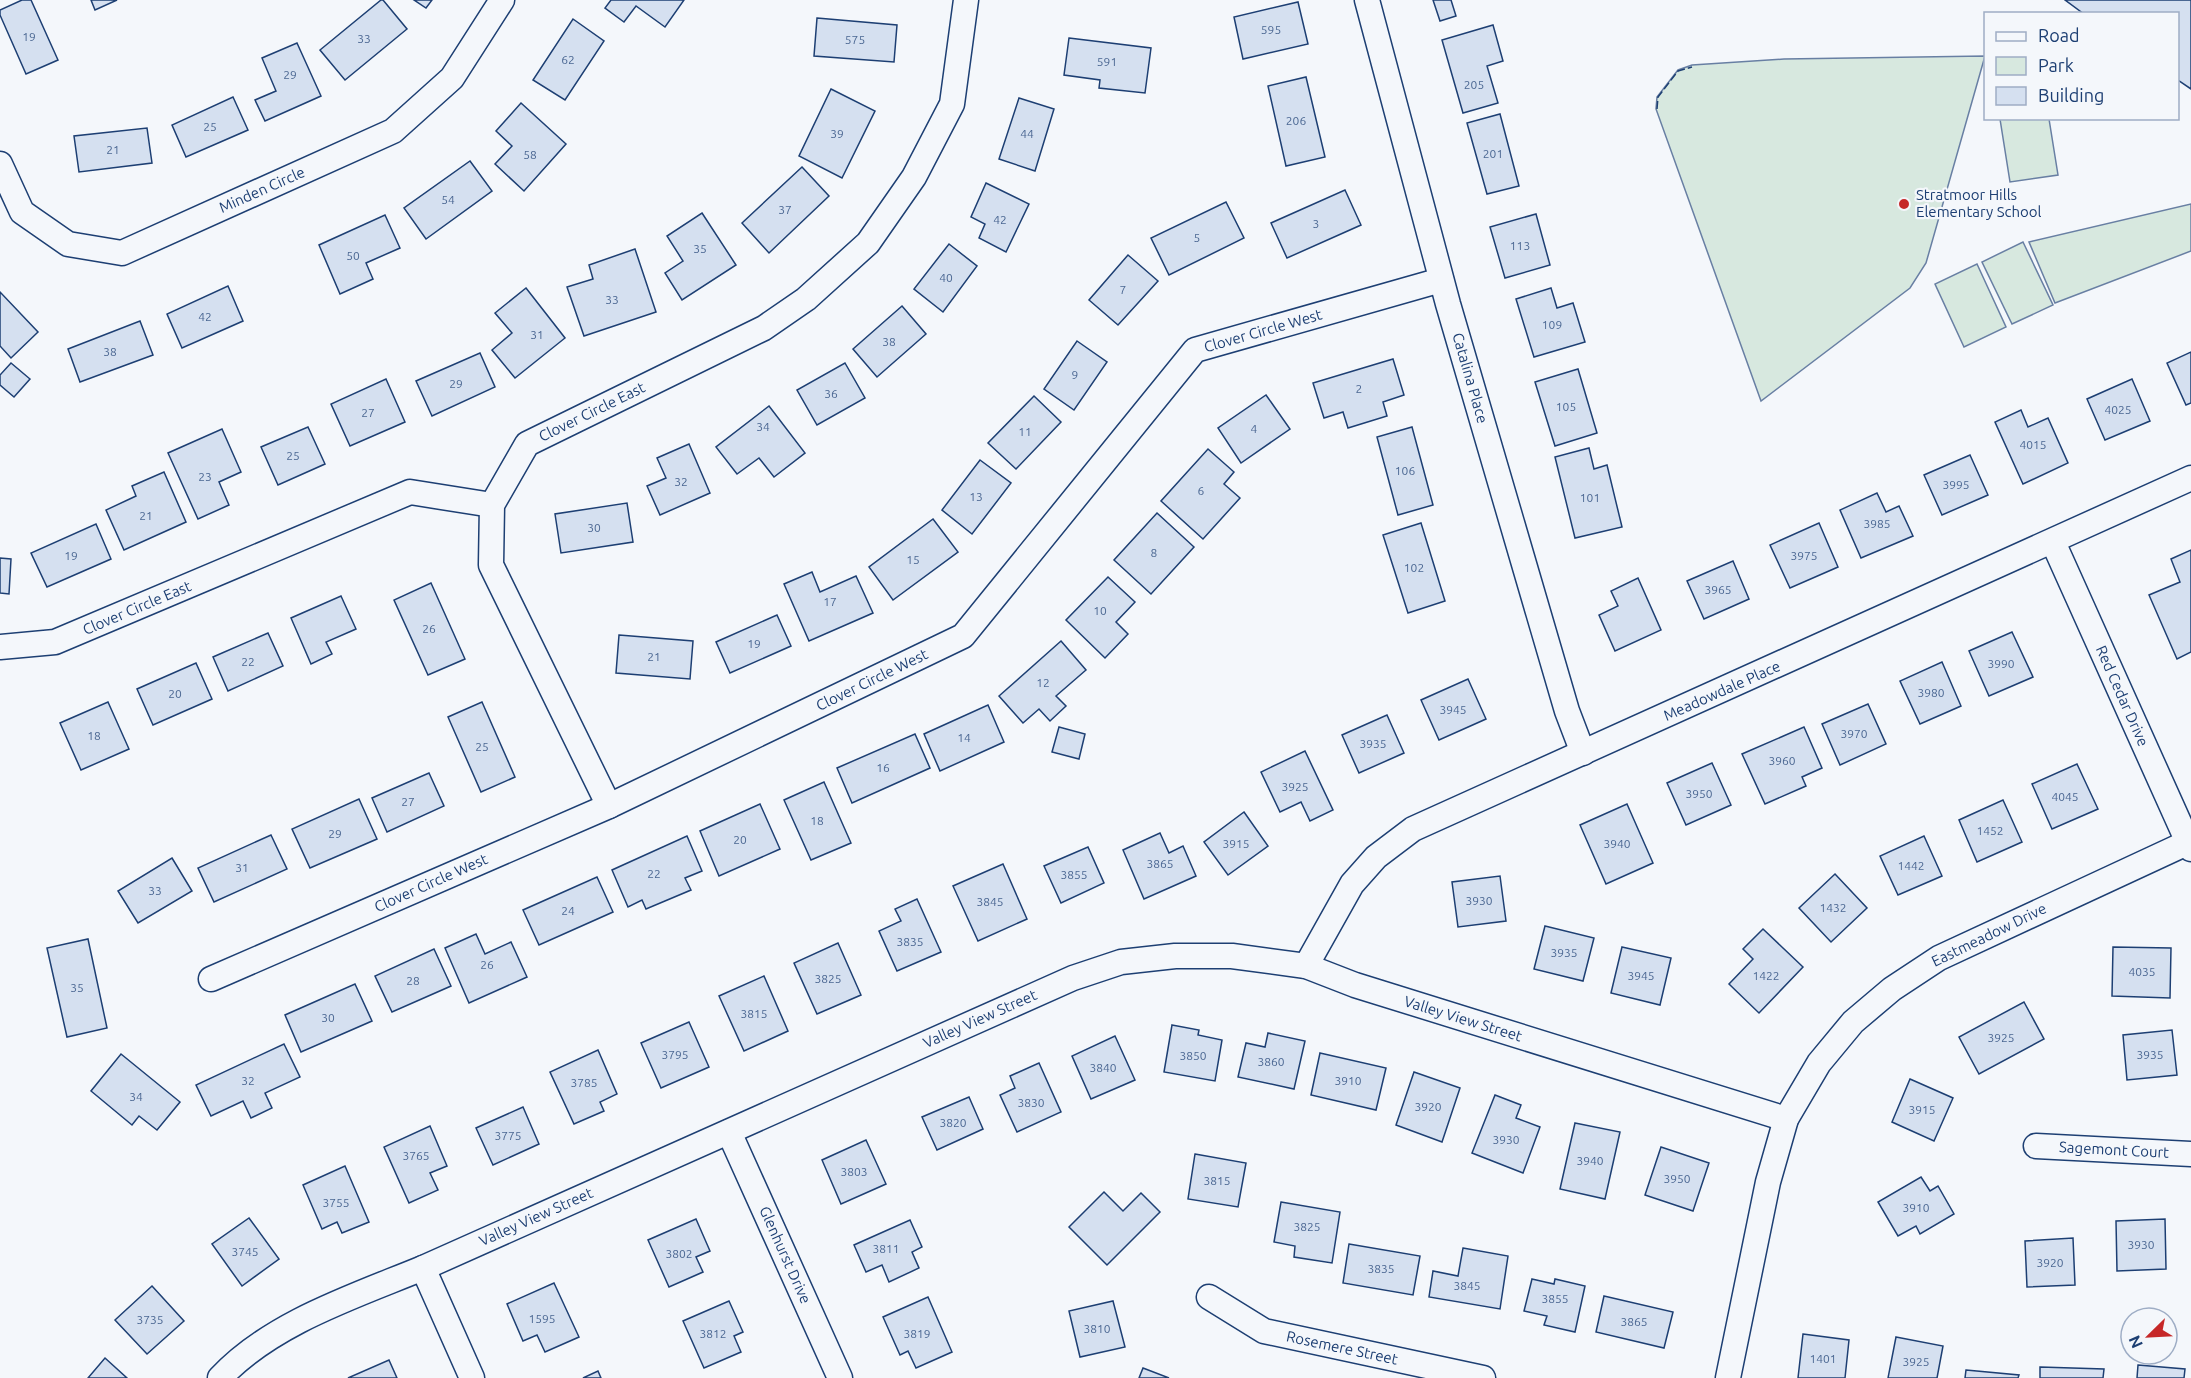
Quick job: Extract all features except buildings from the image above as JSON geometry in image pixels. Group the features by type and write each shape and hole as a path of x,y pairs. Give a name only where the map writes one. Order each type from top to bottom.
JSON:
{"street":[{"name":"Minden Circle","path":"0,164 22,212 68,243 122,253 393,131 452,78 502,0"},
{"name":"Clover Circle East","path":"0,647 55,642 410,492 492,505 527,444 764,328 806,299 868,243 914,177 952,104 966,0"},
{"name":"Catalina Place","path":"1367,0 1441,280 1567,711 1583,753"},
{"name":"Clover Circle West","path":"211,979 609,806 963,636 1195,350 1441,280"},
{"name":"Meadowdale Place","path":"1306,966 1352,884 1376,857 1413,829 2191,478"},
{"path":"492,505 491,565 609,806"},
{"name":"Red Cedar Drive","path":"2053,542 2190,844"},
{"name":"Eastmeadow Drive","path":"1728,1378 1768,1182 1786,1119 1819,1063 1853,1022 1892,988 1939,957 2190,844"},
{"name":"Valley View Street","path":"220,1378 264,1341 314,1313 423,1268 1073,978 1121,962 1174,956 1232,956 1306,966 1355,985 1786,1119"},
{"name":"Glenhurst Drive","path":"729,1132 840,1378"},
{"name":"Sagemont Court","path":"2036,1146 2191,1154"},
{"path":"423,1268 472,1378"},
{"name":"Rosemere Street","path":"1209,1297 1264,1331 1483,1378"}],"green space":[{"path":"1984,56 1926,263 1910,288 1761,401 1656,109 1657,97 1678,70 1692,65 1784,59"},
{"path":"2000,120 2049,120 2058,175 2010,182"},
{"path":"2191,204 2191,251 2055,303 2029,242"},
{"path":"2023,242 2053,305 2012,324 1982,262"},
{"path":"1977,264 2006,327 1964,347 1935,284"}],"fence":[{"path":"1657,109 1658,97 1678,71 1692,67"}],"place":[{"name":"Stratmoor Hills Elementary School","path":"1904,204"}]}
